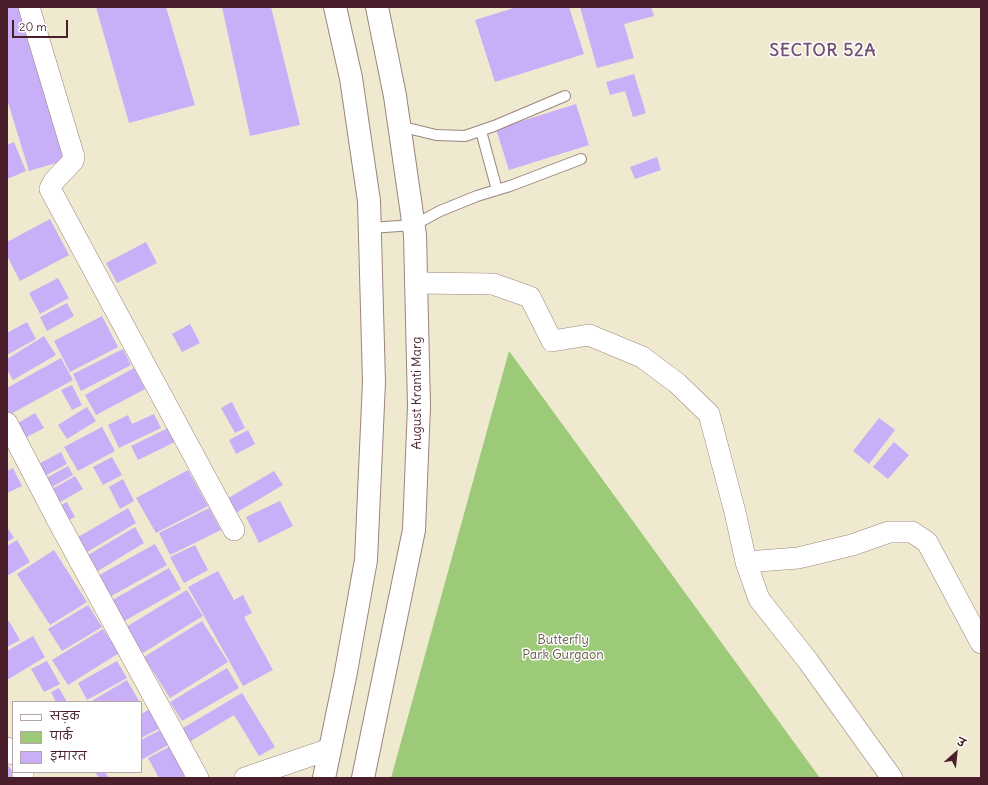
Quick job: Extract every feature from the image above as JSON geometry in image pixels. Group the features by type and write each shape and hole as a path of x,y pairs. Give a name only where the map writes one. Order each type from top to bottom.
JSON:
{"main road":[{"path":"324,778 366,560 374,382 369,201 352,86 336,7"},
{"name":"August Kranti Marg","path":"363,778 414,530 419,406 414,224 399,126 377,7"}],"street":[{"path":"29,7 74,158 50,189 234,530"},
{"path":"416,283 493,284 530,297 552,342 589,334 642,357 677,383 709,414 735,512 746,562 759,599 808,661 892,778"},
{"path":"7,423 198,778"},
{"path":"746,562 798,558 852,546 889,532 912,532 928,542 981,643"},
{"path":"252,777 330,748"}],"lane":[{"path":"399,126 436,135 465,136 481,131 565,96"},
{"path":"481,131 497,190"},
{"path":"370,228 414,224 440,211 581,159"}],"green space":[{"name":"Butterfly Park Gurgaon","path":"509,351 820,778 391,778"}],"building":[{"path":"19,7 66,160 29,171 7,99 7,8"},
{"path":"96,7 166,7 195,105 129,123"},
{"path":"222,7 271,7 300,125 250,136"},
{"path":"517,7 569,7 584,54 495,82 475,20"},
{"path":"580,7 651,7 654,16 624,24 634,58 597,68"},
{"path":"634,74 646,113 633,117 625,91 610,95 606,82"},
{"path":"576,104 589,145 509,170 496,129"},
{"path":"14,142 26,171 7,179 7,145"},
{"path":"657,157 661,170 635,179 630,167"},
{"path":"50,219 69,255 20,281 7,256 7,242"},
{"path":"146,242 157,263 117,283 106,263"},
{"path":"58,278 69,298 40,314 29,293"},
{"path":"67,303 74,316 47,331 40,317"},
{"path":"102,316 118,347 70,372 54,341"},
{"path":"27,322 36,339 7,355 7,333"},
{"path":"190,324 200,343 182,352 172,334"},
{"path":"44,336 56,355 13,380 7,369 7,359"},
{"path":"123,349 131,365 81,391 73,374"},
{"path":"61,358 73,380 7,416 7,388"},
{"path":"134,368 145,389 96,415 85,395"},
{"path":"72,385 82,405 72,410 61,390"},
{"path":"232,402 245,428 235,433 221,408"},
{"path":"87,407 96,421 67,439 58,425"},
{"path":"35,413 44,428 23,439 15,425"},
{"path":"154,414 161,428 119,448 108,425 128,415 132,424"},
{"path":"879,418 895,430 869,464 853,451"},
{"path":"102,427 115,451 78,471 64,447"},
{"path":"168,428 175,442 138,460 131,446"},
{"path":"248,430 255,444 236,454 229,440"},
{"path":"894,442 909,455 888,479 873,467"},
{"path":"61,452 67,464 39,479 33,467"},
{"path":"112,457 122,475 103,485 93,467"},
{"path":"68,466 73,475 47,490 41,481"},
{"path":"13,468 22,486 7,493 7,471"},
{"path":"188,470 208,506 156,533 136,498"},
{"path":"274,471 283,485 234,514 225,500"},
{"path":"75,476 83,489 55,505 47,492"},
{"path":"123,479 134,501 120,509 109,487"},
{"path":"280,501 293,526 259,543 246,517"},
{"path":"67,502 75,517 63,523 55,508"},
{"path":"128,508 136,523 82,555 73,540"},
{"path":"209,508 221,530 170,555 159,533"},
{"path":"7,527 14,538 7,542"},
{"path":"135,527 144,543 93,574 83,558"},
{"path":"17,540 30,562 7,576 7,546"},
{"path":"155,544 167,565 106,599 94,578"},
{"path":"195,545 208,570 184,583 170,557"},
{"path":"54,550 87,602 50,625 17,574"},
{"path":"169,568 181,589 119,624 107,603"},
{"path":"218,571 234,600 243,595 252,613 244,617 273,670 243,686 188,587"},
{"path":"187,590 203,616 138,656 121,630"},
{"path":"88,605 102,627 62,651 48,629"},
{"path":"9,621 20,640 7,647 7,623"},
{"path":"202,621 228,662 170,698 144,657"},
{"path":"103,629 119,653 68,685 52,660"},
{"path":"33,636 45,657 7,680 7,651"},
{"path":"47,661 60,684 44,692 31,669"},
{"path":"117,661 127,678 87,700 78,683"},
{"path":"227,668 239,688 182,721 170,702"},
{"path":"127,680 139,701 92,701"},
{"path":"59,688 66,701 56,701 51,692"},
{"path":"242,693 275,747 259,756 234,715 186,744 178,731"},
{"path":"157,705 168,724 142,737 142,713"},
{"path":"162,729 170,744 142,759 142,739"},
{"path":"171,746 186,775 181,778 159,778 148,758"},
{"path":"7,764 12,773 18,778 7,778"},
{"path":"96,773 106,773 109,778 99,778"}],"district":[{"name":"SECTOR 52A","path":"823,51"}]}
